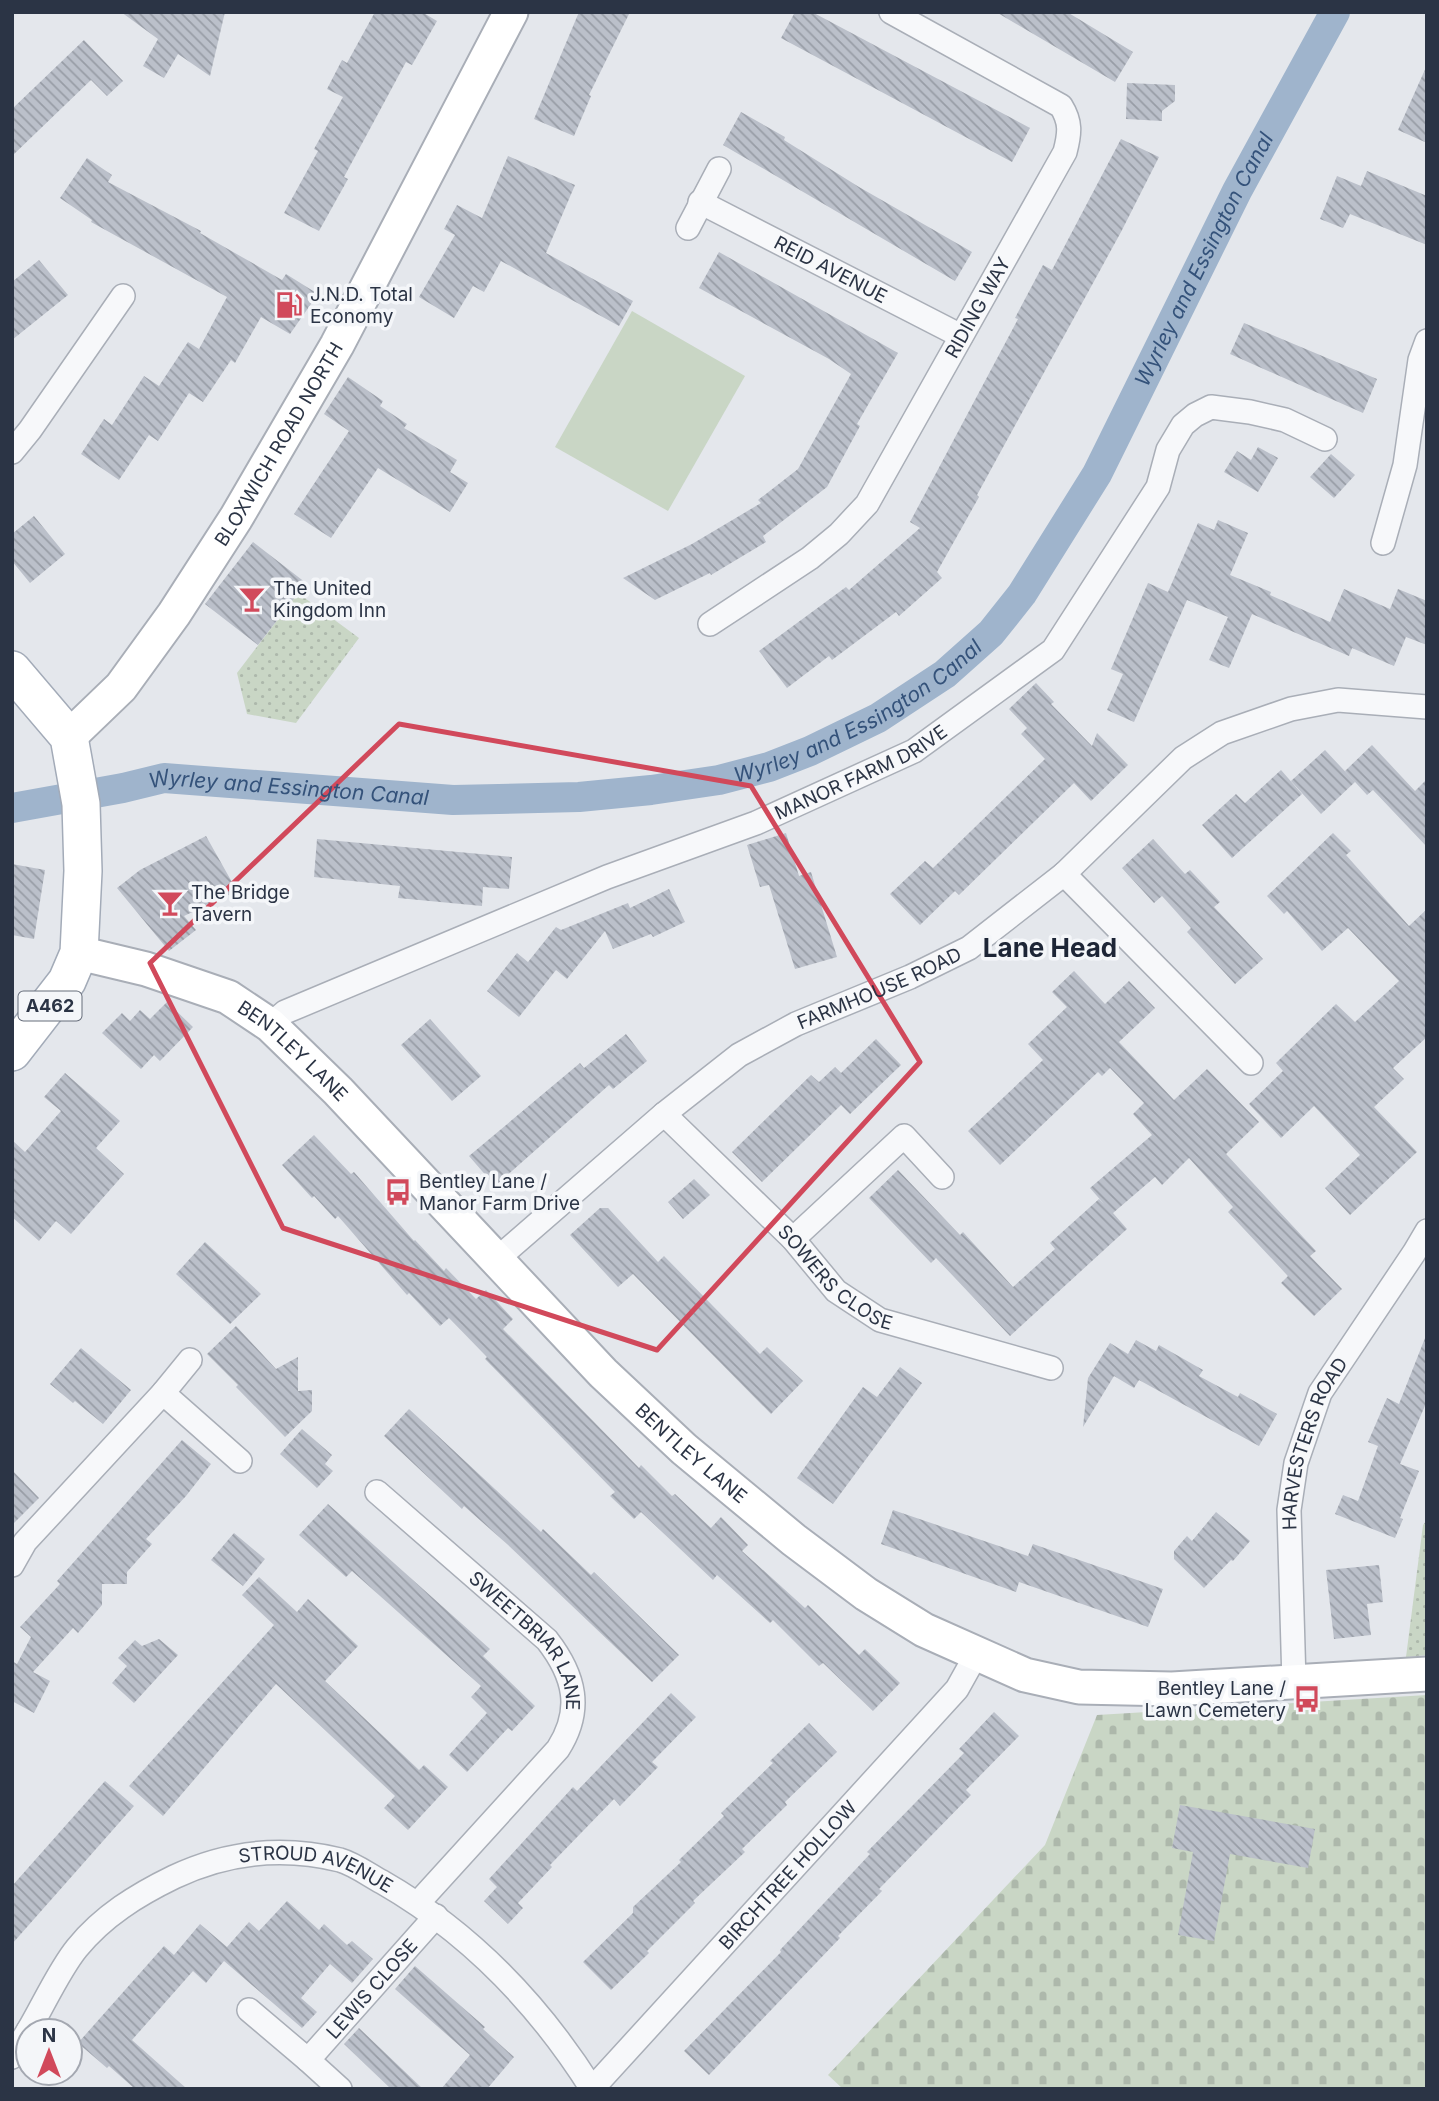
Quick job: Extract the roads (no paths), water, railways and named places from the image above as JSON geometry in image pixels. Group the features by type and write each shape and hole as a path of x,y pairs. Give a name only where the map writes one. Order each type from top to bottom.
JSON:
{"main road":[{"path":"12,670 71,746"},
{"name":"A462","path":"12,1052 67,981 79,953 83,870 80,804 71,746"}],"street":[{"name":"BLOXWICH ROAD NORTH","path":"71,746 121,687 174,614 236,518 331,356 511,12"},
{"name":"RIDING WAY","path":"710,624 810,558 839,534 867,504 1065,152 1070,132 1069,118 1061,106 891,12"},
{"path":"688,228 719,169"},
{"name":"REID AVENUE","path":"700,202 961,335"},
{"path":"12,452 123,296"},
{"path":"1383,543 1405,466 1420,359 1427,341"},
{"name":"MANOR FARM DRIVE","path":"270,1024 285,1012 607,877 756,823 914,751 1053,650 1158,487 1168,450 1183,425 1195,415 1211,407 1251,412 1285,420 1325,439"},
{"name":"FARMHOUSE ROAD","path":"497,1259 663,1114 739,1055 796,1024 910,977 969,948 1063,874 1183,758 1222,733 1291,709 1338,699 1427,707"},
{"path":"1063,874 1251,1063"},
{"name":"BENTLEY LANE","path":"79,953 146,969 228,997 270,1024 338,1091 603,1373 684,1449 794,1540 866,1594 924,1630 1025,1675 1079,1687 1172,1689 1427,1674"},
{"name":"SOWERS CLOSE","path":"663,1114 793,1239 836,1291 880,1320 1051,1368"},
{"path":"793,1239 904,1136 942,1177"},
{"name":"HARVESTERS ROAD","path":"1294,1682 1289,1510 1296,1463 1320,1393 1415,1253 1427,1231"},
{"path":"12,1565 25,1542 163,1393 190,1360"},
{"path":"163,1393 240,1461"},
{"name":"SWEETBRIAR LANE","path":"377,1492 547,1640 570,1677 573,1696 572,1716 567,1734 558,1749 427,1909"},
{"name":"BIRCHTREE HOLLOW","path":"592,2089 957,1689 976,1655"},
{"name":"STROUD AVENUE","path":"36,2017 76,1950 111,1913 154,1887 202,1864 261,1852 288,1852 342,1860 427,1909 475,1948 521,1993 554,2033 592,2089"},
{"name":"LEWIS CLOSE","path":"308,2060 427,1909"},
{"path":"249,2010 340,2089"}],"waterway":[{"name":"Wyrley and Essington Canal","path":"12,808 164,778 453,800 579,797 651,790 719,780 769,767 810,751 878,718 945,674 991,633 1022,594 1097,474 1237,191 1335,12"}],"place":[{"name":"J.N.D. Total Economy","path":"289,305"},
{"name":"The United Kingdom Inn","path":"252,599"},
{"name":"The Bridge Tavern","path":"170,903"},
{"name":"Bentley Lane / Manor Farm Drive","path":"398,1192"},
{"name":"Bentley Lane / Lawn Cemetery","path":"1307,1699"}],"district":[{"name":"Lane Head","path":"1050,948"}]}
